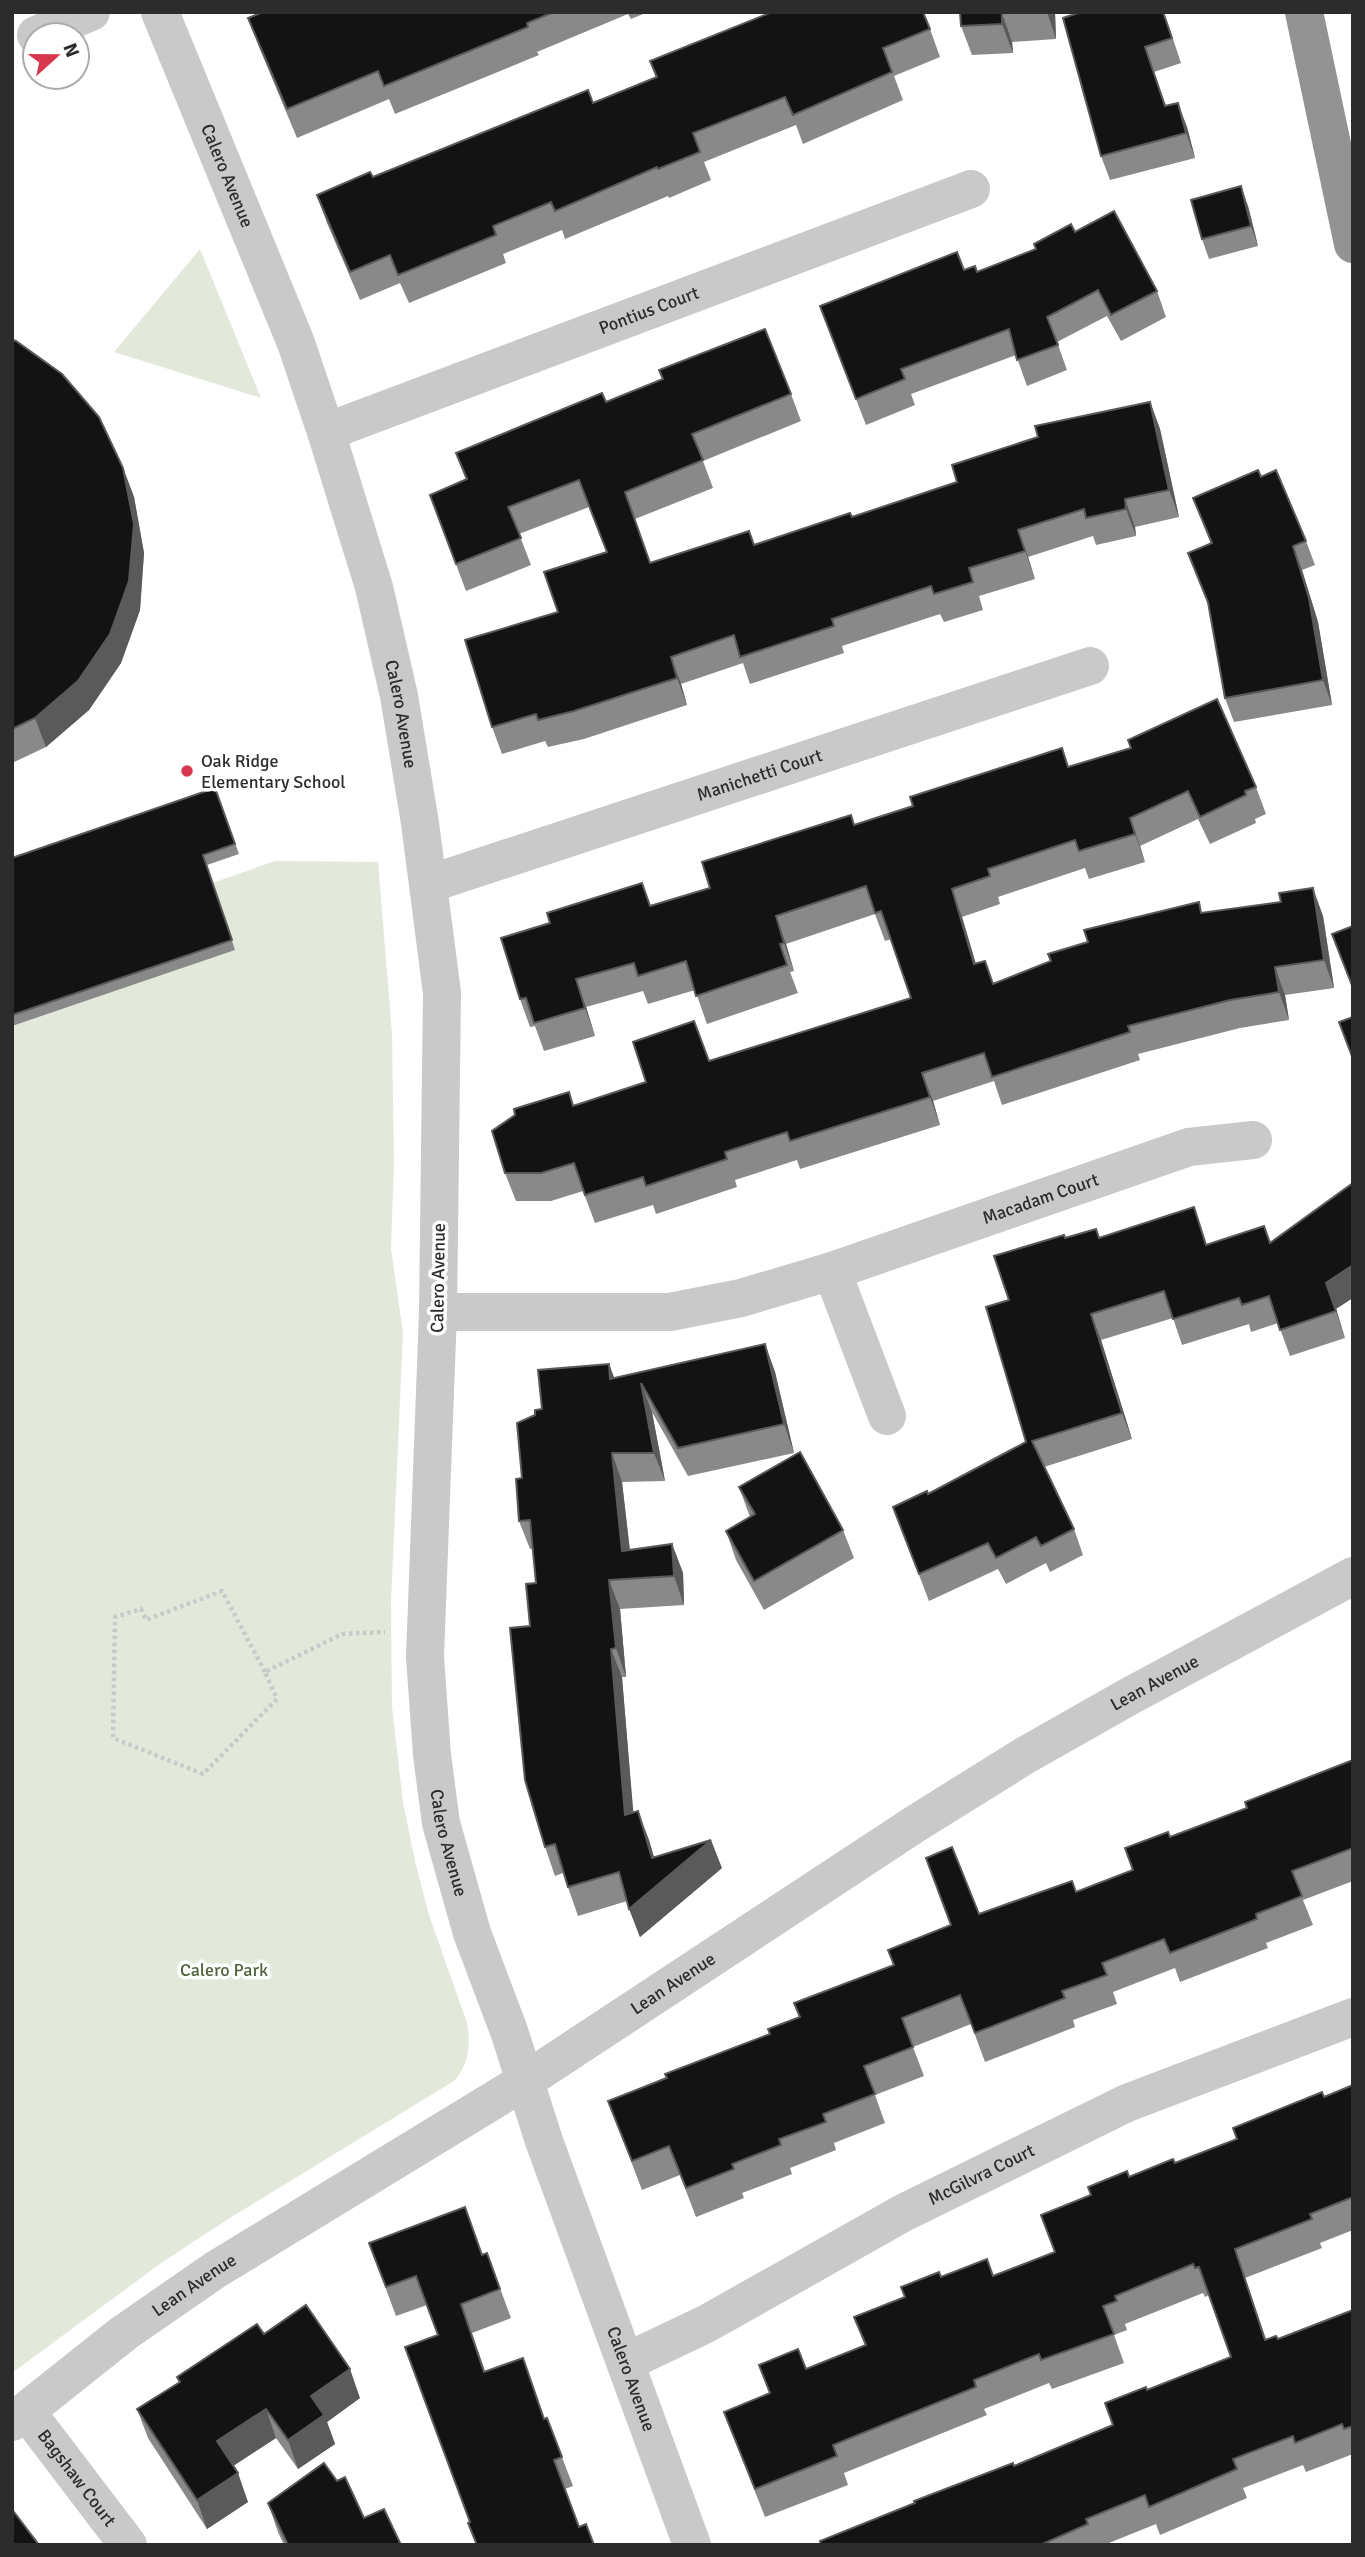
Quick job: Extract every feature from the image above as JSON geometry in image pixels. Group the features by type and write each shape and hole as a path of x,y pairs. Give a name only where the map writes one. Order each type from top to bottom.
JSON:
{"highway":[{"path":"1304,12 1353,244"}],"street":[{"path":"69,21 91,12"},
{"name":"Calero Avenue","path":"160,12 296,343 374,587 400,696 429,884 442,993 439,1312 425,1657 432,1755 441,1823 472,1933 544,2141 692,2545"},
{"name":"Pontius Court","path":"326,432 971,189"},
{"name":"Manichetti Court","path":"429,884 1090,666"},
{"name":"Macadam Court","path":"439,1312 670,1312 741,1298 832,1271 1189,1147 1253,1140"},
{"path":"832,1271 887,1416"},
{"name":"Lean Avenue","path":"19,2417 124,2333 215,2270 525,2081 1013,1763 1353,1576"},
{"name":"McGilvra Court","path":"626,2362 706,2324 903,2213 1127,2103 1353,2017"},
{"name":"Bagshaw Court","path":"19,2417 128,2545"}],"path":[{"path":"222,1591 265,1672 277,1699 203,1774 113,1738 115,1617 141,1609 146,1620 222,1591"},
{"path":"265,1672 342,1634 385,1632"}],"green space":[{"path":"200,249 261,398 114,352"},
{"name":"Calero Park","path":"275,861 378,862 392,1033 394,1162 391,1248 403,1333 391,1602 392,1707 403,1802 415,1861 429,1915 467,2023 468,2054 454,2081 164,2261 12,2373 12,953"}],"building":[{"path":"263,12 554,12 527,23 528,27 384,86 378,71 287,109 248,18"},
{"path":"772,12 923,12 930,29 883,48 892,72 793,115 785,97 693,133 700,152 658,169 657,167 555,211 551,202 493,226 496,235 398,275 390,255 350,272 317,195 370,172 373,177 588,90 593,103 657,77 650,61"},
{"path":"960,12 1013,12 1002,13 1002,24 961,26"},
{"path":"1081,12 1163,12 1172,38 1145,47 1165,106 1178,103 1186,133 1101,156 1063,18"},
{"path":"1241,186 1251,226 1202,239 1191,200"},
{"path":"1114,211 1157,291 1111,315 1098,290 1047,317 1058,345 1017,360 1009,329 901,369 905,379 856,399 820,306 957,252 964,270 975,266 977,272 1036,249 1034,244 1071,224 1075,232"},
{"path":"765,329 791,394 692,434 703,460 625,492 650,563 749,531 754,545 850,513 852,517 957,482 952,465 1038,437 1035,426 1150,402 1169,490 1125,499 1126,509 1086,518 1084,509 1018,530 1025,551 969,568 973,582 934,594 931,586 832,619 834,626 740,657 734,635 671,657 677,678 574,711 538,720 536,714 492,727 465,640 558,612 544,572 607,552 579,480 508,507 521,538 456,564 430,495 467,479 456,453 602,393 606,402 663,379 659,370"},
{"path":"12,340 62,374 99,417 123,468 134,524 129,581 110,634 78,681 35,718 12,729"},
{"path":"1258,470 1261,477 1276,470 1306,541 1293,546 1309,598 1323,680 1225,698 1208,602 1188,553 1212,543 1193,498"},
{"path":"1217,699 1256,787 1245,791 1246,795 1200,817 1188,791 1130,818 1135,834 1079,851 1075,840 988,869 990,876 952,889 974,964 985,961 993,984 1051,961 1048,954 1088,942 1084,930 1199,902 1201,913 1281,902 1279,893 1313,888 1324,960 1275,967 1279,992 1230,1000 1128,1026 1130,1032 992,1077 984,1053 922,1073 930,1097 790,1141 787,1132 725,1152 727,1159 646,1186 643,1177 585,1195 574,1163 541,1173 505,1173 492,1131 515,1115 514,1109 569,1092 573,1106 646,1082 633,1042 694,1021 709,1061 911,998 881,911 875,913 866,886 776,916 784,943 780,944 787,965 696,996 686,961 638,976 634,963 576,979 585,1008 534,1023 526,998 520,999 501,938 550,923 547,913 642,883 650,906 710,888 702,862 851,815 854,825 913,806 910,797 1062,748 1068,767 1131,748 1128,740"},
{"path":"215,788 235,844 203,855 232,940 12,1015 12,858"},
{"path":"1353,926 1353,988 1332,934"},
{"path":"1353,1017 1353,1059 1339,1022"},
{"path":"1353,1183 1353,1265 1326,1283 1336,1311 1280,1330 1269,1296 1242,1305 1239,1298 1173,1319 1164,1291 1091,1314 1122,1413 1032,1441 1074,1529 1041,1546 1036,1537 996,1558 988,1543 919,1574 893,1507 927,1491 928,1494 1026,1442 986,1307 1009,1300 994,1256 1064,1235 1065,1238 1096,1229 1099,1238 1194,1207 1206,1245 1264,1226 1270,1243"},
{"path":"765,1344 784,1424 678,1448 641,1383 654,1453 612,1453 622,1551 672,1544 674,1576 609,1580 616,1648 611,1649 625,1815 638,1811 652,1858 711,1840 629,1909 619,1872 568,1887 555,1844 545,1847 525,1780 510,1628 530,1626 526,1584 536,1583 530,1520 519,1521 516,1479 522,1478 517,1423 535,1415 535,1410 542,1409 538,1370 609,1364 610,1379"},
{"path":"800,1452 843,1530 754,1581 726,1531 755,1514 739,1487"},
{"path":"1353,1760 1353,1848 1292,1871 1302,1896 1256,1914 1257,1919 1170,1953 1164,1939 1102,1963 1107,1975 1062,1991 1065,1998 975,2033 960,1995 902,2018 913,2047 864,2066 875,2094 823,2114 826,2122 779,2139 781,2145 732,2164 734,2169 686,2188 669,2146 632,2161 608,2101 667,2078 665,2074 770,2034 768,2029 800,2017 794,2003 894,1965 888,1950 951,1925 926,1858 952,1847 979,1914 1072,1881 1076,1892 1133,1870 1125,1848 1168,1832 1170,1837 1247,1808 1245,1802"},
{"path":"1353,2085 1353,2197 1310,2214 1312,2219 1235,2249 1265,2340 1276,2336 1278,2339 1353,2310 1353,2426 1344,2429 1342,2424 1295,2443 1293,2436 1233,2459 1237,2469 1149,2507 1145,2495 1086,2519 1088,2524 1040,2545 821,2545 820,2541 915,2503 914,2501 1013,2463 1014,2466 1113,2425 1105,2403 1146,2387 1147,2390 1231,2357 1199,2267 1195,2268 1193,2264 1115,2296 1117,2301 1103,2306 1114,2334 1041,2360 1039,2354 974,2380 976,2387 833,2445 837,2456 755,2489 724,2412 770,2393 759,2365 798,2349 806,2369 866,2345 854,2317 905,2297 901,2287 939,2272 941,2277 987,2259 993,2276 1055,2252 1041,2215 1091,2195 1088,2187 1127,2171 1129,2177 1173,2159 1175,2163 1237,2139 1233,2128 1322,2092 1324,2097"},
{"path":"465,2207 482,2255 487,2253 500,2289 461,2304 484,2372 523,2358 544,2419 547,2418 562,2457 554,2460 579,2527 586,2524 594,2545 477,2545 468,2523 470,2522 405,2347 438,2335 416,2276 386,2287 369,2243"},
{"path":"306,2305 350,2369 311,2396 324,2415 288,2440 266,2409 217,2441 238,2473 197,2500 137,2409 180,2382 177,2377 257,2324 264,2334"},
{"path":"324,2463 337,2481 345,2477 364,2518 384,2509 401,2545 288,2545 268,2503"},
{"path":"14,2512 39,2545 12,2545"}],"place":[{"name":"Oak Ridge Elementary School","path":"187,771"}]}
